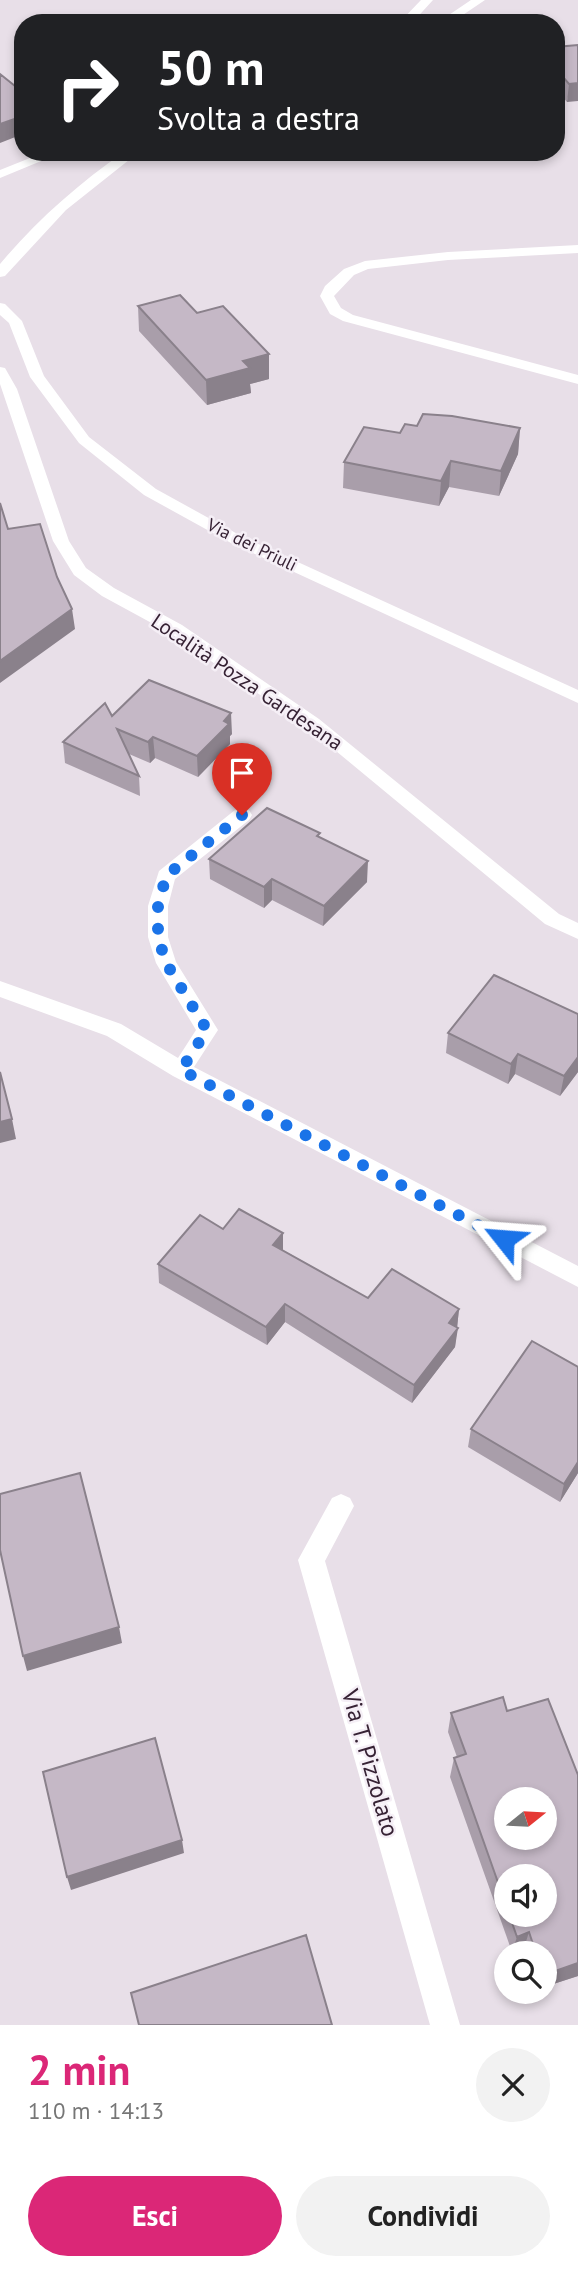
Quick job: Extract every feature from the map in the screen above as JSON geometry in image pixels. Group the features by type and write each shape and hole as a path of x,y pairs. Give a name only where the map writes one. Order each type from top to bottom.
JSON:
{"street":[{"path":"414,14 427,0"},
{"path":"457,14 480,0"},
{"path":"0,174 34,161"},
{"path":"0,273 43,222 74,194 120,161"},
{"path":"578,249 375,263 349,272 330,289 327,296 335,311 348,318 578,380"},
{"name":"Via dei Priuli","path":"0,307 15,321 37,377 84,440 150,492 237,540 578,697"},
{"name":"Località Pozza Gardesana","path":"0,371 10,389 61,541 80,571 108,592 176,629 313,723 552,919 578,932"},
{"path":"181,1070 207,1030 166,963 158,937 158,906 166,876 242,815"},
{"path":"0,989 114,1030 181,1070 578,1278"},
{"name":"Via T. Pizzolato","path":"341,1506 311,1560 445,2025"}],"building":[{"path":"578,45 578,83 569,84 565,79 565,46"},
{"path":"0,74 14,85 14,119 0,124"},
{"path":"180,295 197,313 223,306 269,354 243,361 250,368 206,380 138,306"},
{"path":"423,414 452,416 520,428 501,471 451,461 441,481 344,462 364,427 400,433 405,424 417,426"},
{"path":"0,503 8,529 40,524 57,577 72,609 0,661"},
{"path":"149,680 231,713 224,721 229,724 197,756 153,737 148,742 117,729 139,776 63,742 105,703 112,716"},
{"path":"267,808 320,833 317,836 368,861 324,906 272,879 264,887 209,859"},
{"path":"494,975 578,1014 578,1057 564,1076 518,1054 511,1064 448,1033"},
{"path":"0,1072 12,1119 0,1122"},
{"path":"239,1209 283,1233 273,1245 368,1298 392,1269 459,1309 449,1323 458,1328 414,1385 285,1304 266,1327 158,1264 200,1215 223,1229"},
{"path":"532,1341 578,1367 578,1462 564,1484 471,1429"},
{"path":"80,1473 119,1627 23,1656 0,1550 0,1494"},
{"path":"503,1697 507,1711 548,1699 578,1775 578,1963 557,1970 557,1941 532,1941 529,1932 517,1937 514,1927 557,1927 557,1864 494,1864 494,1871 454,1758 466,1754 451,1713"},
{"path":"155,1738 182,1840 67,1877 43,1772"},
{"path":"306,1935 332,2025 139,2025 131,1993"}],"route":[{"path":"242,815 166,876 158,906 158,937 166,963 207,1030 181,1070 504,1239"}]}
